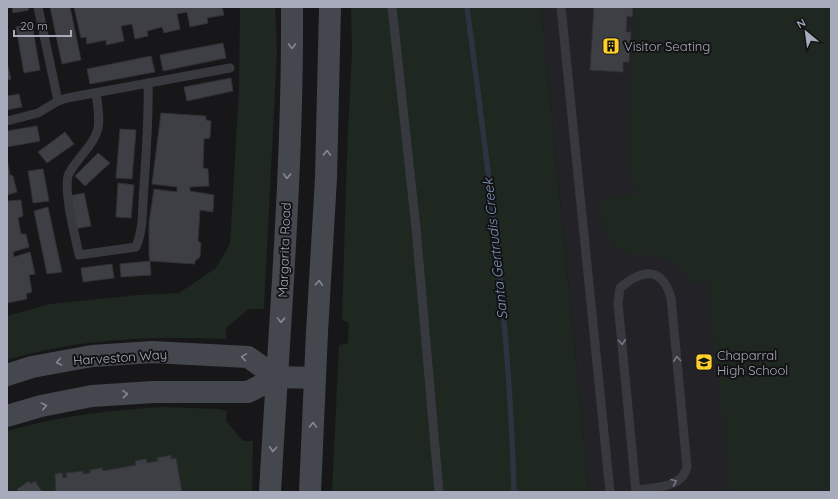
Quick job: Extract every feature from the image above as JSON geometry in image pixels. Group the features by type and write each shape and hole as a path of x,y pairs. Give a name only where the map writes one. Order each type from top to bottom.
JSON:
{"main road":[{"name":"Margarita Road","path":"270,492 280,330 292,73 292,7"},
{"path":"310,492 314,378 326,178 330,7"},
{"name":"Harveston Way","path":"7,375 32,367 92,356 152,352 248,357 277,377"},
{"path":"7,416 41,406 92,396 153,392 248,392 277,377 314,378"}],"lane":[{"path":"38,7 58,101"},
{"path":"392,7 416,228 439,492"},
{"path":"561,7 610,492"},
{"path":"7,121 38,113 58,101 230,68"},
{"path":"96,93 99,122 94,141 73,166 68,176 67,189 79,255 136,247 142,224 148,150 148,83"},
{"path":"647,273 656,274 664,280 668,286 671,298 687,467 685,474 680,480 673,484 636,491 618,303 620,288 629,280 647,273"}],"shaded area":[{"path":"240,7 275,7 277,51 264,309 249,309 226,328 226,339 170,338 115,340 61,347 7,360 7,316 50,304 138,295 179,293 216,268 230,244 239,90"},
{"path":"351,7 541,7 589,492 332,492 339,345 348,343 349,323 342,320 352,51"},
{"name":"Chaparral High School","path":"541,7 831,7 831,492 589,492"},
{"name":"Chaparral High School","path":"636,7 831,7 831,492 731,492 707,281 691,283 679,267 662,257 623,252 611,243 604,230 601,198 638,194 629,167 627,144"},
{"path":"164,407 219,409 227,411 226,421 243,441 253,441 252,492 182,492 176,458 171,459 170,455 158,458 158,461 147,463 146,459 136,461 136,465 103,471 102,468 90,470 90,473 83,474 83,471 67,473 67,477 63,478 62,473 55,474 56,492 42,492 35,481 31,484 29,481 18,488 19,492 7,492 7,431 46,421 85,414"}],"building":[{"path":"12,7 28,7 29,10 13,13"},
{"path":"50,7 70,7 81,60 62,64"},
{"path":"74,7 222,7 224,15 207,18 208,23 190,27 187,12 177,14 180,29 164,33 162,27 147,31 148,36 135,39 132,24 121,26 124,41 106,45 106,40 87,44 86,37 81,38"},
{"name":"Visitor Seating","path":"594,7 633,7 632,17 627,16 626,32 631,32 629,62 623,62 623,72 590,70"},
{"path":"32,24 40,70 24,73 16,27"},
{"path":"223,43 226,58 163,71 160,55"},
{"path":"151,56 155,72 90,84 87,69"},
{"path":"7,62 11,79 7,80"},
{"path":"231,78 233,91 187,101 184,87"},
{"path":"19,94 22,107 7,110 7,96"},
{"path":"161,113 206,116 206,120 211,121 210,138 204,139 203,168 208,169 209,186 190,187 190,191 214,195 213,212 200,210 198,241 201,243 200,257 195,261 195,264 150,261 149,223 154,189 177,192 177,187 152,184"},
{"path":"37,126 40,141 7,147 7,131"},
{"path":"120,129 136,130 132,179 116,178"},
{"path":"65,132 74,144 47,163 38,152"},
{"path":"98,153 110,163 85,186 75,176"},
{"path":"7,158 10,175 13,176 17,192 7,195"},
{"path":"43,169 49,201 33,203 28,171"},
{"path":"118,183 134,185 131,218 116,217"},
{"path":"84,193 91,226 74,229 69,196"},
{"path":"21,200 23,216 18,218 21,234 26,234 29,247 13,252 14,257 30,252 35,274 29,275 32,292 26,294 27,299 7,303 7,201"},
{"path":"48,207 62,272 47,274 34,211"},
{"path":"150,261 151,275 121,277 120,264"},
{"path":"112,264 114,278 83,282 81,268"},
{"path":"171,455 171,459 176,458 182,492 56,492 55,474 62,473 63,478 67,477 66,473 83,471 83,474 90,473 90,470 102,468 103,471 136,465 135,461 146,459 147,463 158,461 157,458"},
{"path":"29,481 31,484 35,481 42,492 19,492 17,489"}],"waterway":[{"name":"Santa Gertrudis Creek","path":"467,7 490,188 503,309 512,431 514,492"}],"place":[{"name":"Visitor Seating","path":"611,46"},
{"name":"Chaparral High School","path":"704,362"}]}
